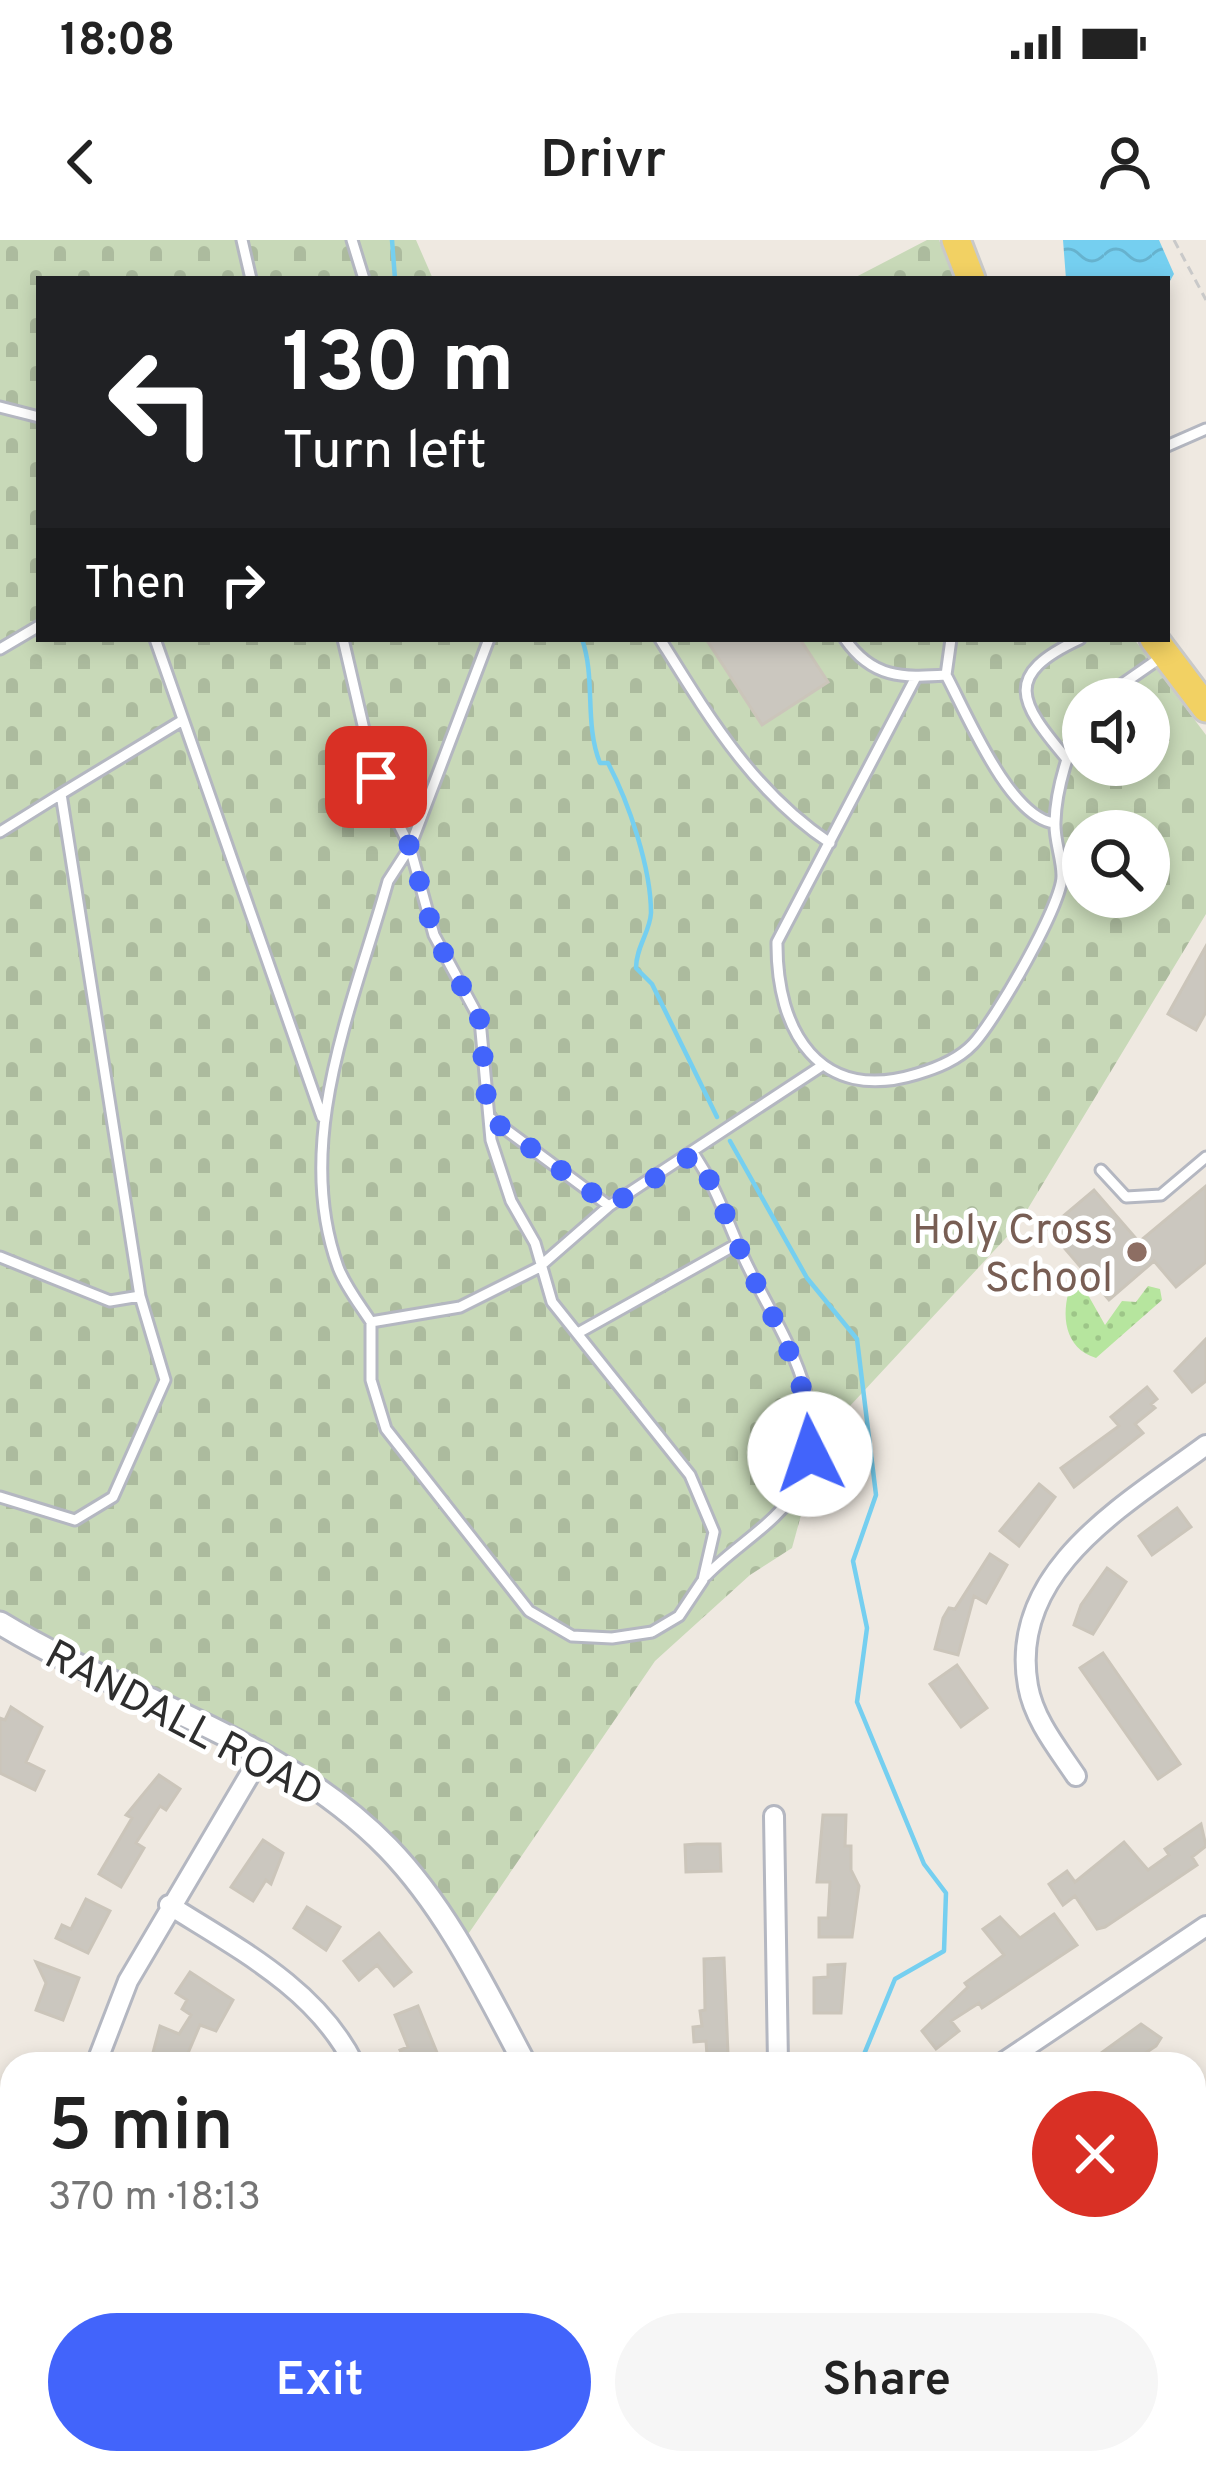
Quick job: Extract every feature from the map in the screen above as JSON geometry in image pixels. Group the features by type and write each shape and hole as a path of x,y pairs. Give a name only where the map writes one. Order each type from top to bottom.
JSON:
{"main road":[{"path":"956,240 970,276"},
{"path":"1159,647 1206,708"}],"street":[{"path":"1076,1776 1043,1727 1028,1688 1026,1644 1041,1594 1084,1540 1206,1445"},
{"name":"RANDALL ROAD","path":"0,1623 262,1754 329,1796 388,1848 431,1898 518,2052"},
{"path":"101,2052 128,1982 169,1905 262,1754"},
{"path":"774,1816 778,2052"},
{"path":"169,1905 261,1964 315,2007 346,2052"},
{"path":"1019,2052 1206,1926"}],"lane":[{"path":"242,240 250,276"},
{"path":"352,240 363,276"},
{"path":"0,407 36,416"},
{"path":"1170,445 1206,429"},
{"path":"0,649 36,628"},
{"path":"156,642 322,1117"},
{"path":"344,642 376,777 410,847 434,935 480,1020 491,1140 512,1201 535,1243 538,1268 552,1302 690,1475 714,1532 703,1580"},
{"path":"489,642 410,847 388,880 322,1117 323,1191 338,1267 371,1322 370,1380 386,1430 529,1611 572,1636 612,1638 652,1632 679,1616 703,1580 797,1489 810,1454 810,1408 785,1333 737,1244 726,1204 694,1154"},
{"path":"662,642 727,746 798,822 830,843"},
{"path":"847,642 860,660 893,678 946,675"},
{"path":"951,642 946,675 998,772 1026,807 1054,823"},
{"path":"1062,753 1032,718 1027,685 1042,656 1073,642"},
{"path":"1124,678 1159,647"},
{"path":"916,677 777,942 776,979 792,1028 820,1067 882,1085 942,1066 973,1044 1053,914 1063,878 1054,823 1062,780"},
{"path":"0,832 183,720"},
{"path":"0,1496 75,1520 113,1498 165,1380 140,1297 61,794"},
{"path":"371,1322 460,1306 538,1268 610,1206 820,1067"},
{"path":"488,1117 610,1206"},
{"path":"1101,1170 1126,1197 1160,1195 1206,1157"},
{"path":"578,1333 737,1244"},
{"path":"0,1257 110,1301 140,1297"}],"path":[{"path":"1174,240 1206,300"}],"green space":[{"path":"0,240 416,240 432,276 36,276 36,642 1136,642 1163,678 1062,678 1062,786 1170,786 1170,687 1206,735 1206,914 1018,1225 823,1435 792,1548 750,1575 655,1661 460,1946 329,1796 0,1623"},
{"path":"927,240 939,240 953,276 858,276"},
{"path":"1079,1279 1105,1325 1122,1301 1136,1302 1148,1286 1160,1289 1162,1300 1096,1358 1077,1347 1068,1329 1067,1298"}],"water":[{"path":"1063,240 1159,240 1174,274 1170,281 1170,276 1066,276"}],"building":[{"path":"708,642 802,642 828,682 762,725"},
{"path":"1206,946 1206,1012 1196,1030 1168,1014"},
{"name":"Holy Cross School","path":"1206,1186 1206,1262 1176,1287 1154,1261 1109,1300 1048,1229 1094,1190 1139,1242"},
{"path":"1206,1339 1206,1381 1192,1392 1175,1371"},
{"path":"1147,1387 1157,1399 1151,1404 1155,1408 1135,1424 1143,1433 1074,1487 1061,1468 1119,1426 1111,1417"},
{"path":"1039,1484 1055,1497 1019,1546 1000,1531"},
{"path":"1177,1508 1191,1527 1152,1555 1139,1536"},
{"path":"990,1554 1007,1565 986,1603 974,1596 958,1655 935,1649 943,1618 949,1608 955,1609"},
{"path":"1107,1568 1126,1582 1093,1634 1074,1625 1081,1605"},
{"path":"1103,1653 1180,1764 1158,1779 1080,1668"},
{"path":"957,1665 987,1708 961,1727 930,1684"},
{"path":"11,1707 42,1727 26,1762 44,1771 35,1790 0,1773 0,1718 5,1720"},
{"path":"159,1775 180,1789 166,1810 160,1806 136,1843 144,1848 121,1887 99,1874 132,1818 126,1815"},
{"path":"823,1815 846,1815 845,1846 851,1846 851,1870 859,1886 852,1937 819,1937 819,1918 828,1918 830,1882 817,1882"},
{"path":"1201,1824 1206,1846 1192,1857 1197,1865 1105,1927 1097,1929 1075,1896 1063,1905 1049,1884 1067,1871 1075,1882 1124,1842 1148,1870 1169,1855 1165,1849"},
{"path":"263,1840 283,1853 271,1884 266,1880 253,1901 231,1887"},
{"path":"720,1844 721,1871 686,1872 685,1845"},
{"path":"86,1899 110,1911 88,1953 56,1938 62,1925 71,1929"},
{"path":"307,1907 340,1927 326,1950 294,1928"},
{"path":"1054,1914 1077,1945 982,2008 979,2003 951,2021 959,2031 936,2049 922,2031 968,1987 965,1983 1004,1955 983,1929 1000,1917 1020,1938"},
{"path":"379,1933 411,1972 394,1986 377,1965 359,1980 344,1961"},
{"path":"724,1958 728,2052 707,2052 706,2041 694,2042 693,2027 702,2026 700,2011 705,2010 704,1959"},
{"path":"36,1962 79,1978 63,2020 36,2010 46,1983"},
{"path":"845,1964 841,2013 814,2013 814,1978 828,1977 828,1965"},
{"path":"190,1972 233,2000 216,2031 200,2025 188,2052 153,2052 160,2026 179,2034 191,2015 182,2009 187,2000 176,1993"},
{"path":"418,2006 437,2052 401,2052 408,2047 395,2015"},
{"path":"1141,2024 1161,2038 1147,2052 1102,2052"}],"waterway":[{"path":"392,240 395,276"},
{"path":"583,642 595,748 624,797 647,876 651,913 636,968 652,984 717,1117"},
{"path":"730,1141 807,1278 857,1339 876,1495 853,1561 867,1628 857,1702 924,1864 946,1893 944,1951 895,1979 865,2052"}],"place":[{"name":"Holy Cross School","path":"1137,1252"}],"route":[{"path":"376,777 410,847 434,935 480,1020 488,1117 610,1206 694,1154 726,1204 737,1244 785,1333 810,1408 810,1454"}]}
